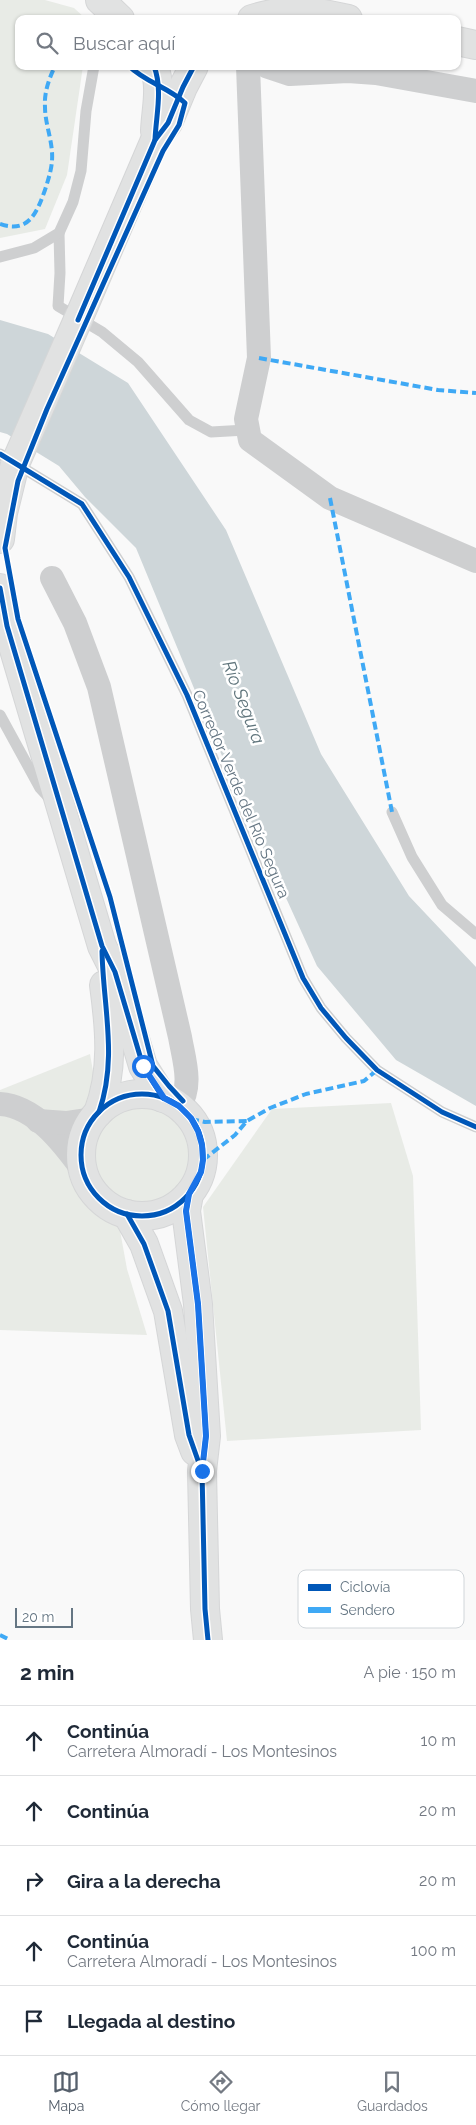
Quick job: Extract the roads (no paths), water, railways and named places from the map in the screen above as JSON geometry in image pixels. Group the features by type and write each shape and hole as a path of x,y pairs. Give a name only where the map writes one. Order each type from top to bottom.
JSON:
{"main road":[{"path":"249,15 264,0"},
{"path":"267,15 286,10 309,11 328,15"},
{"path":"461,43 476,45"},
{"path":"155,70 159,80 159,94 155,140"},
{"path":"0,539 8,459 80,315 155,140 168,123 192,70"},
{"path":"0,588 7,626 102,946 115,972 143,1066 171,1102 191,1118 198,1131 202,1145 203,1160 201,1172 189,1194 186,1211 198,1304 206,1436 202,1471 205,1609 208,1640"},
{"path":"102,946 103,974 109,1019 110,1065 105,1095 85,1134 81,1151 82,1168 88,1184 98,1198 112,1208 127,1214 144,1216 161,1213 176,1205 189,1194"},
{"path":"95,1116 109,1104 122,1098 150,1095 171,1102"},
{"path":"127,1214 144,1244 168,1311 189,1435 202,1471"}],"street":[{"path":"248,70 259,358 246,419 246,430 250,440 330,498 476,560"},
{"path":"278,70 290,74 348,70 376,73 476,91"},
{"path":"52,578 75,623 98,687 180,1037 187,1082 185,1098 171,1102"},
{"path":"0,1104 20,1108 38,1121 56,1137 82,1168"},
{"path":"38,1121 56,1124 95,1116"}],"lane":[{"path":"93,70 86,112 81,172 72,202 58,233 60,273 58,306 102,332 138,362 189,420 211,432 246,430"},
{"path":"0,257 34,248 58,233"},
{"name":"Corredor Verde del Río Segura","path":"8,459 82,504 129,577 187,695 303,978 321,1008 346,1038 377,1070 442,1112 476,1127"},
{"path":"0,715 40,788 63,814"},
{"path":"392,812 412,858 442,905 476,934"}],"water":[{"name":"Río Segura","path":"0,320 48,334 128,383 226,530 321,754 409,896 476,967 476,1106 396,1060 317,966 227,768 136,548 85,497 59,466 7,434 0,432"}]}
